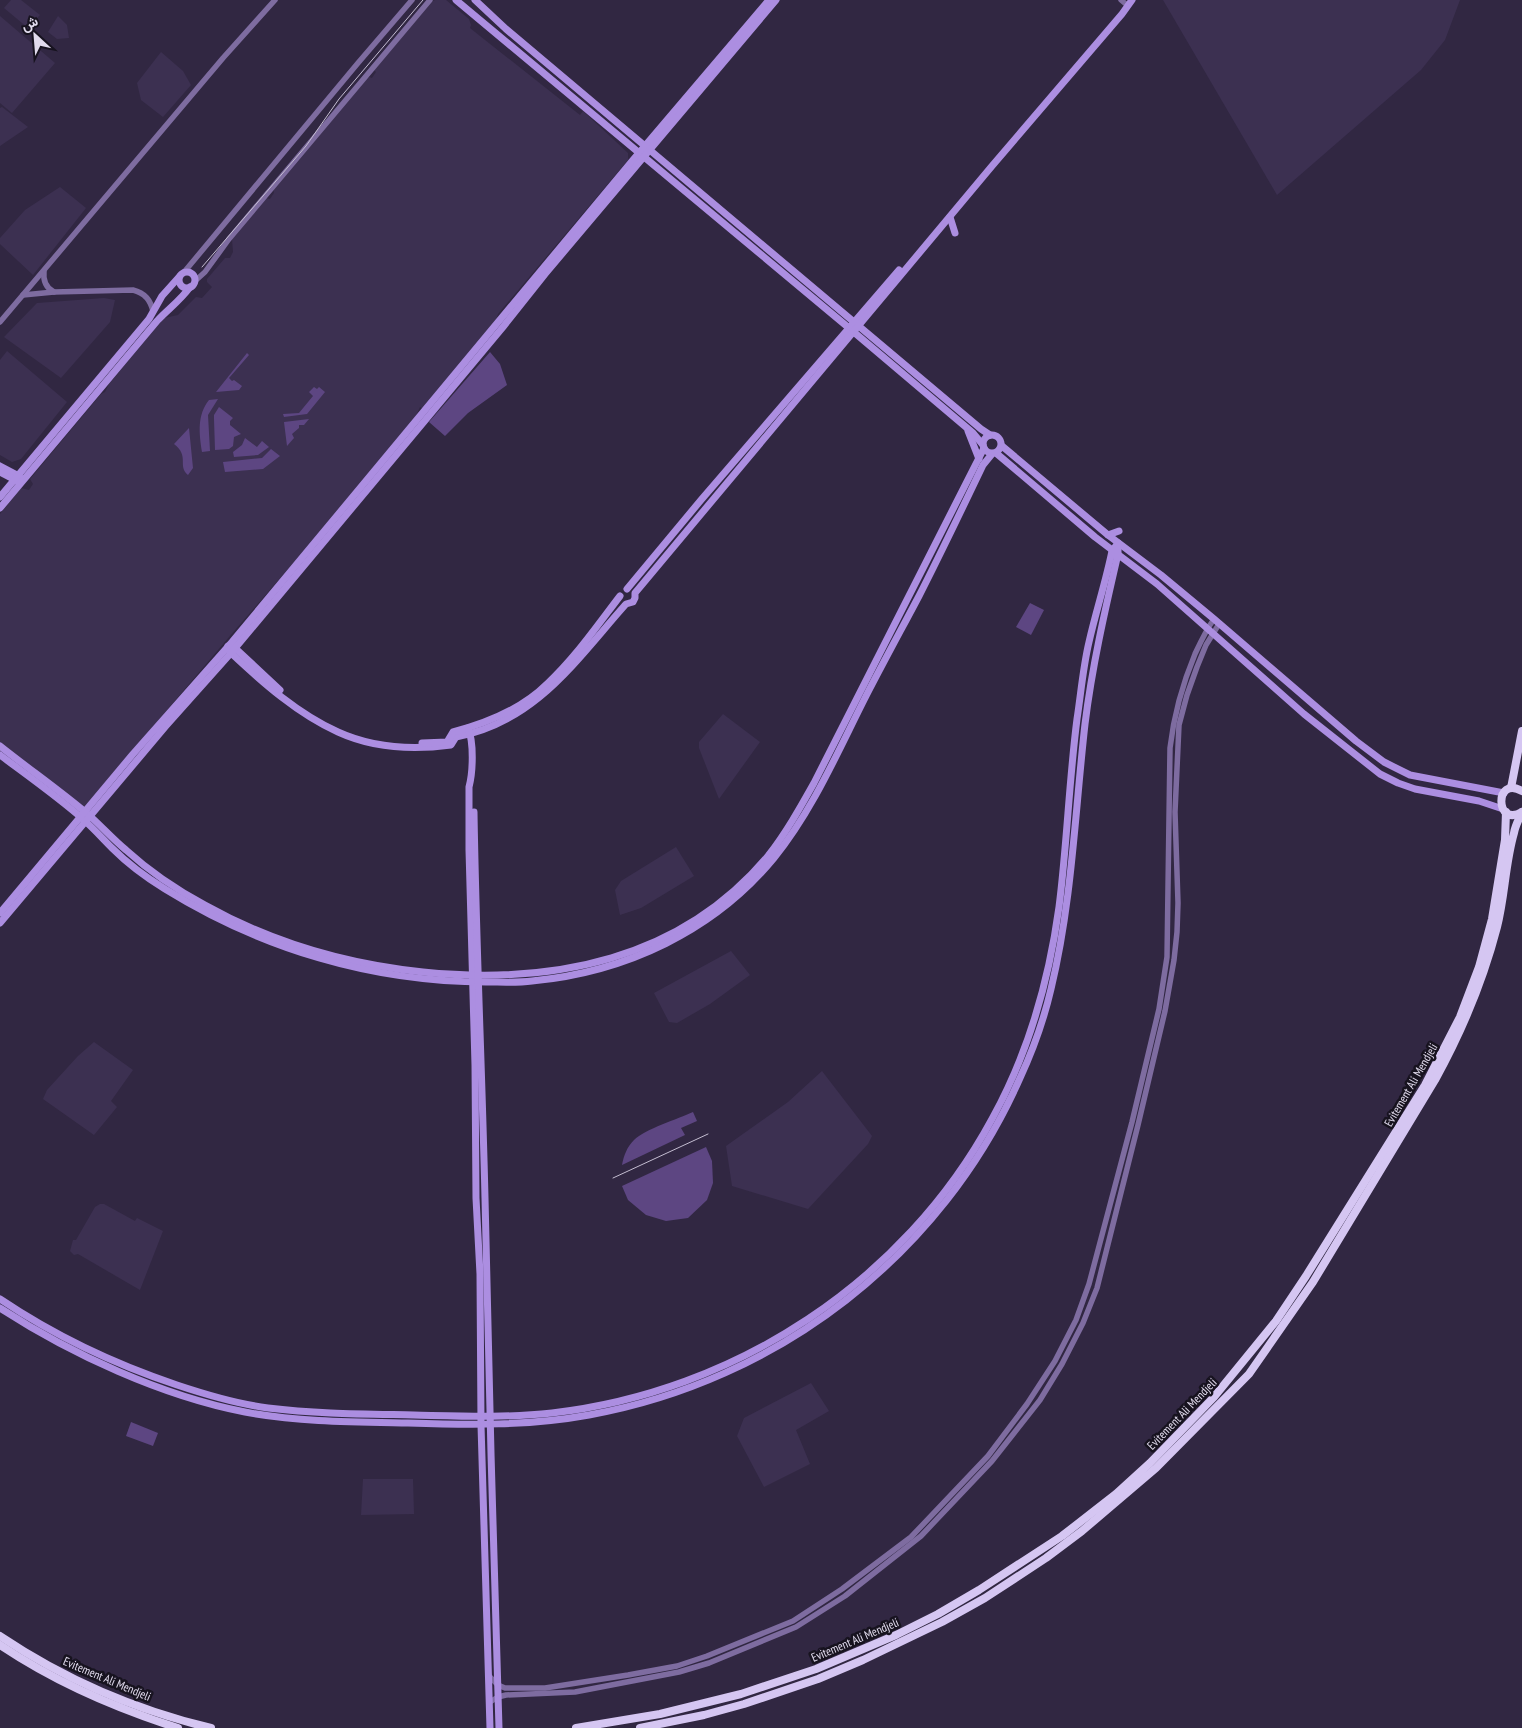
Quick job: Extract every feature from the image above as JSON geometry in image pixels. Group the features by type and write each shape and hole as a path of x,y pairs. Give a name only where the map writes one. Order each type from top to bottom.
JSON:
{"highway":[{"path":"1504,793 1511,788 1522,731"},
{"path":"1511,788 1522,791"},
{"name":"Evitement Ali Mendjeli","path":"576,1728 660,1714 740,1694 816,1669 896,1635 938,1614 979,1590 1062,1536 1116,1494 1156,1457 1220,1390 1276,1320 1306,1276 1425,1085 1460,1017 1479,967 1492,919 1505,840 1505,811 1501,803 1504,793"},
{"path":"1505,811 1514,814 1522,812"},
{"name":"Evitement Ali Mendjeli","path":"640,1728 721,1710 818,1679 899,1644 984,1598 1046,1558 1125,1496 1188,1438 1249,1374 1313,1282 1451,1051 1466,1019 1486,966 1497,926 1514,833 1522,812"},
{"name":"Evitement Ali Mendjeli","path":"0,1636 55,1669 106,1693 157,1712 211,1728"},
{"name":"Evitement Ali Mendjeli","path":"0,1645 78,1690 110,1705 178,1728"}],"main road":[{"path":"456,0 641,156 854,328 984,431 1000,438 1002,446 1108,535 1217,621 1356,741 1384,762 1410,775 1504,793"},
{"path":"475,0 506,29 647,148 854,328 967,428 987,452 994,453 1005,459 1115,552 1157,584 1304,714 1366,764 1385,777 1415,789 1479,801 1505,811"},
{"path":"0,923 133,754 232,649 770,0"},
{"path":"647,148 776,0"},
{"path":"470,731 523,703 547,684 587,640 623,591 627,589 701,500 950,217 1130,3"},
{"path":"232,649 289,697 326,722 349,732 396,743 447,742 453,732 470,731 514,715 526,708 550,689 626,604 633,602 635,593 941,221 1119,11 1130,3"},
{"path":"500,38 506,29"},
{"path":"950,217 955,233"},
{"path":"0,498 19,479 165,312 179,301 193,284 195,277 192,273 185,271 179,277 19,479 0,508"},
{"path":"179,277 179,283 182,287 193,284"},
{"path":"149,300 165,312"},
{"path":"967,428 982,461"},
{"path":"0,746 85,816 115,851 160,886 211,916 293,951 357,968 430,980 538,981 590,972 620,964 676,939 712,917 753,882 774,858 803,817 920,594 982,461 983,446 986,438 990,435"},
{"path":"982,461 1002,446"},
{"path":"982,461 1005,459"},
{"path":"0,466 19,479"},
{"path":"0,472 19,479"},
{"path":"1108,535 1120,531"},
{"path":"0,1308 52,1338 125,1374 197,1399 245,1412 296,1418 361,1422 480,1425 546,1421 590,1415 687,1389 778,1347 810,1327 865,1286 899,1254 930,1220 958,1185 983,1147 1010,1100 1022,1074 1052,988 1077,722 1088,649 1118,542"},
{"path":"627,589 635,593"},
{"path":"620,596 621,600 626,604"},
{"path":"470,731 471,779 474,786 476,1198 485,1416 490,1424 499,1728"},
{"path":"0,755 85,816"},
{"path":"0,913 85,816"},
{"path":"0,1299 38,1323 89,1351 146,1375 209,1396 269,1408 370,1414 485,1416 550,1413 600,1406 697,1378 777,1340 844,1294 878,1265 940,1198 993,1118 1028,1038 1056,944"},
{"path":"485,1416 480,1425 490,1728"}],"street":[{"path":"0,322 222,58 275,0"},
{"path":"185,271 358,62 412,0"},
{"path":"193,284 430,0"},
{"path":"1121,0 1130,3"},
{"path":"45,269 43,276 45,282 48,288 54,292"},
{"path":"23,295 128,289 138,291 149,300"},
{"path":"489,1676 498,1685 505,1688 545,1688 677,1666 707,1656 792,1621 834,1595 911,1537 988,1456 1034,1395 1055,1361 1076,1320 1089,1284 1132,1122 1156,1018 1167,957 1170,757 1173,720 1185,678 1209,631 1217,621"},
{"path":"490,1702 506,1695 575,1692 679,1672 709,1663 796,1627 845,1596 921,1536 992,1461 1040,1400 1083,1324 1097,1288 1165,1011 1177,932 1175,812 1179,725 1209,631"}],"shaded area":[{"path":"11,0 21,0 40,15 28,28 4,8"},
{"path":"446,0 469,19 470,28 580,115 583,111 628,153 628,160 498,314 496,320 424,410 420,407 410,429 229,637 84,808 0,747 0,514 21,488 29,490 33,484 30,479 101,394 105,392 109,384 164,318 178,315 196,297 202,298 212,287 207,282 207,279 225,258 230,258 233,252 232,239 266,198 270,199 274,193 273,188 367,78 372,78 376,72 374,70 430,2"},
{"path":"1163,0 1460,0 1445,40 1421,70 1277,195"},
{"path":"0,16 55,63 12,113 0,103"},
{"path":"58,16 67,25 69,38 57,39 48,32"},
{"path":"161,52 183,71 191,85 163,117 141,100 137,83"},
{"path":"2,107 28,127 0,146 0,108"},
{"path":"60,187 86,208 33,275 0,244 0,238 25,210"},
{"path":"104,298 115,300 110,322 61,378 4,337 37,303"},
{"path":"7,351 67,402 21,459 12,462 0,455 0,360"},
{"path":"490,352 500,364 507,385 468,413 445,436 429,422"},
{"path":"247,353 249,355 229,378 242,386 239,390 216,392"},
{"path":"314,387 317,389 319,387 325,392 307,414 284,417 283,414 299,413 313,396 309,392"},
{"path":"218,399 208,415 210,451 202,452 200,431 202,412 209,400"},
{"path":"219,407 233,418 230,421 230,425 241,434 234,437 233,446 229,449 215,450 214,415"},
{"path":"309,419 304,425 299,425 299,428 292,434 294,438 287,446 284,422"},
{"path":"189,428 193,468 188,475 183,468 183,457 179,448 174,444"},
{"path":"245,438 257,447 262,441 269,447 258,455 234,457 233,452 242,445"},
{"path":"271,449 280,456 263,469 225,472 223,462 262,458"},
{"path":"1030,603 1044,610 1031,635 1016,627"},
{"path":"723,714 760,742 719,799 699,748 699,742"},
{"path":"676,847 694,876 641,908 620,915 615,890 621,881"},
{"path":"731,951 750,975 710,1004 677,1023 669,1022 654,993"},
{"path":"94,1042 133,1070 111,1101 117,1107 94,1135 43,1099 47,1090 78,1056"},
{"path":"822,1071 872,1136 868,1144 808,1209 732,1186 726,1146 788,1102"},
{"path":"693,1112 697,1121 681,1128 685,1135 622,1165 628,1148 639,1136"},
{"path":"706,1147 712,1161 713,1183 707,1200 688,1218 666,1221 646,1215 628,1200 622,1186"},
{"path":"104,1204 135,1221 137,1218 163,1231 140,1290 78,1254 74,1255 70,1251 73,1240 76,1240 95,1207"},
{"path":"811,1383 829,1411 796,1430 810,1464 764,1487 737,1436 744,1418"},
{"path":"131,1422 158,1433 153,1446 126,1436"},
{"path":"363,1479 413,1479 414,1514 361,1515"}],"tram line":[{"path":"202,267 306,146 339,99 423,0"},
{"path":"613,1178 708,1134"}]}
